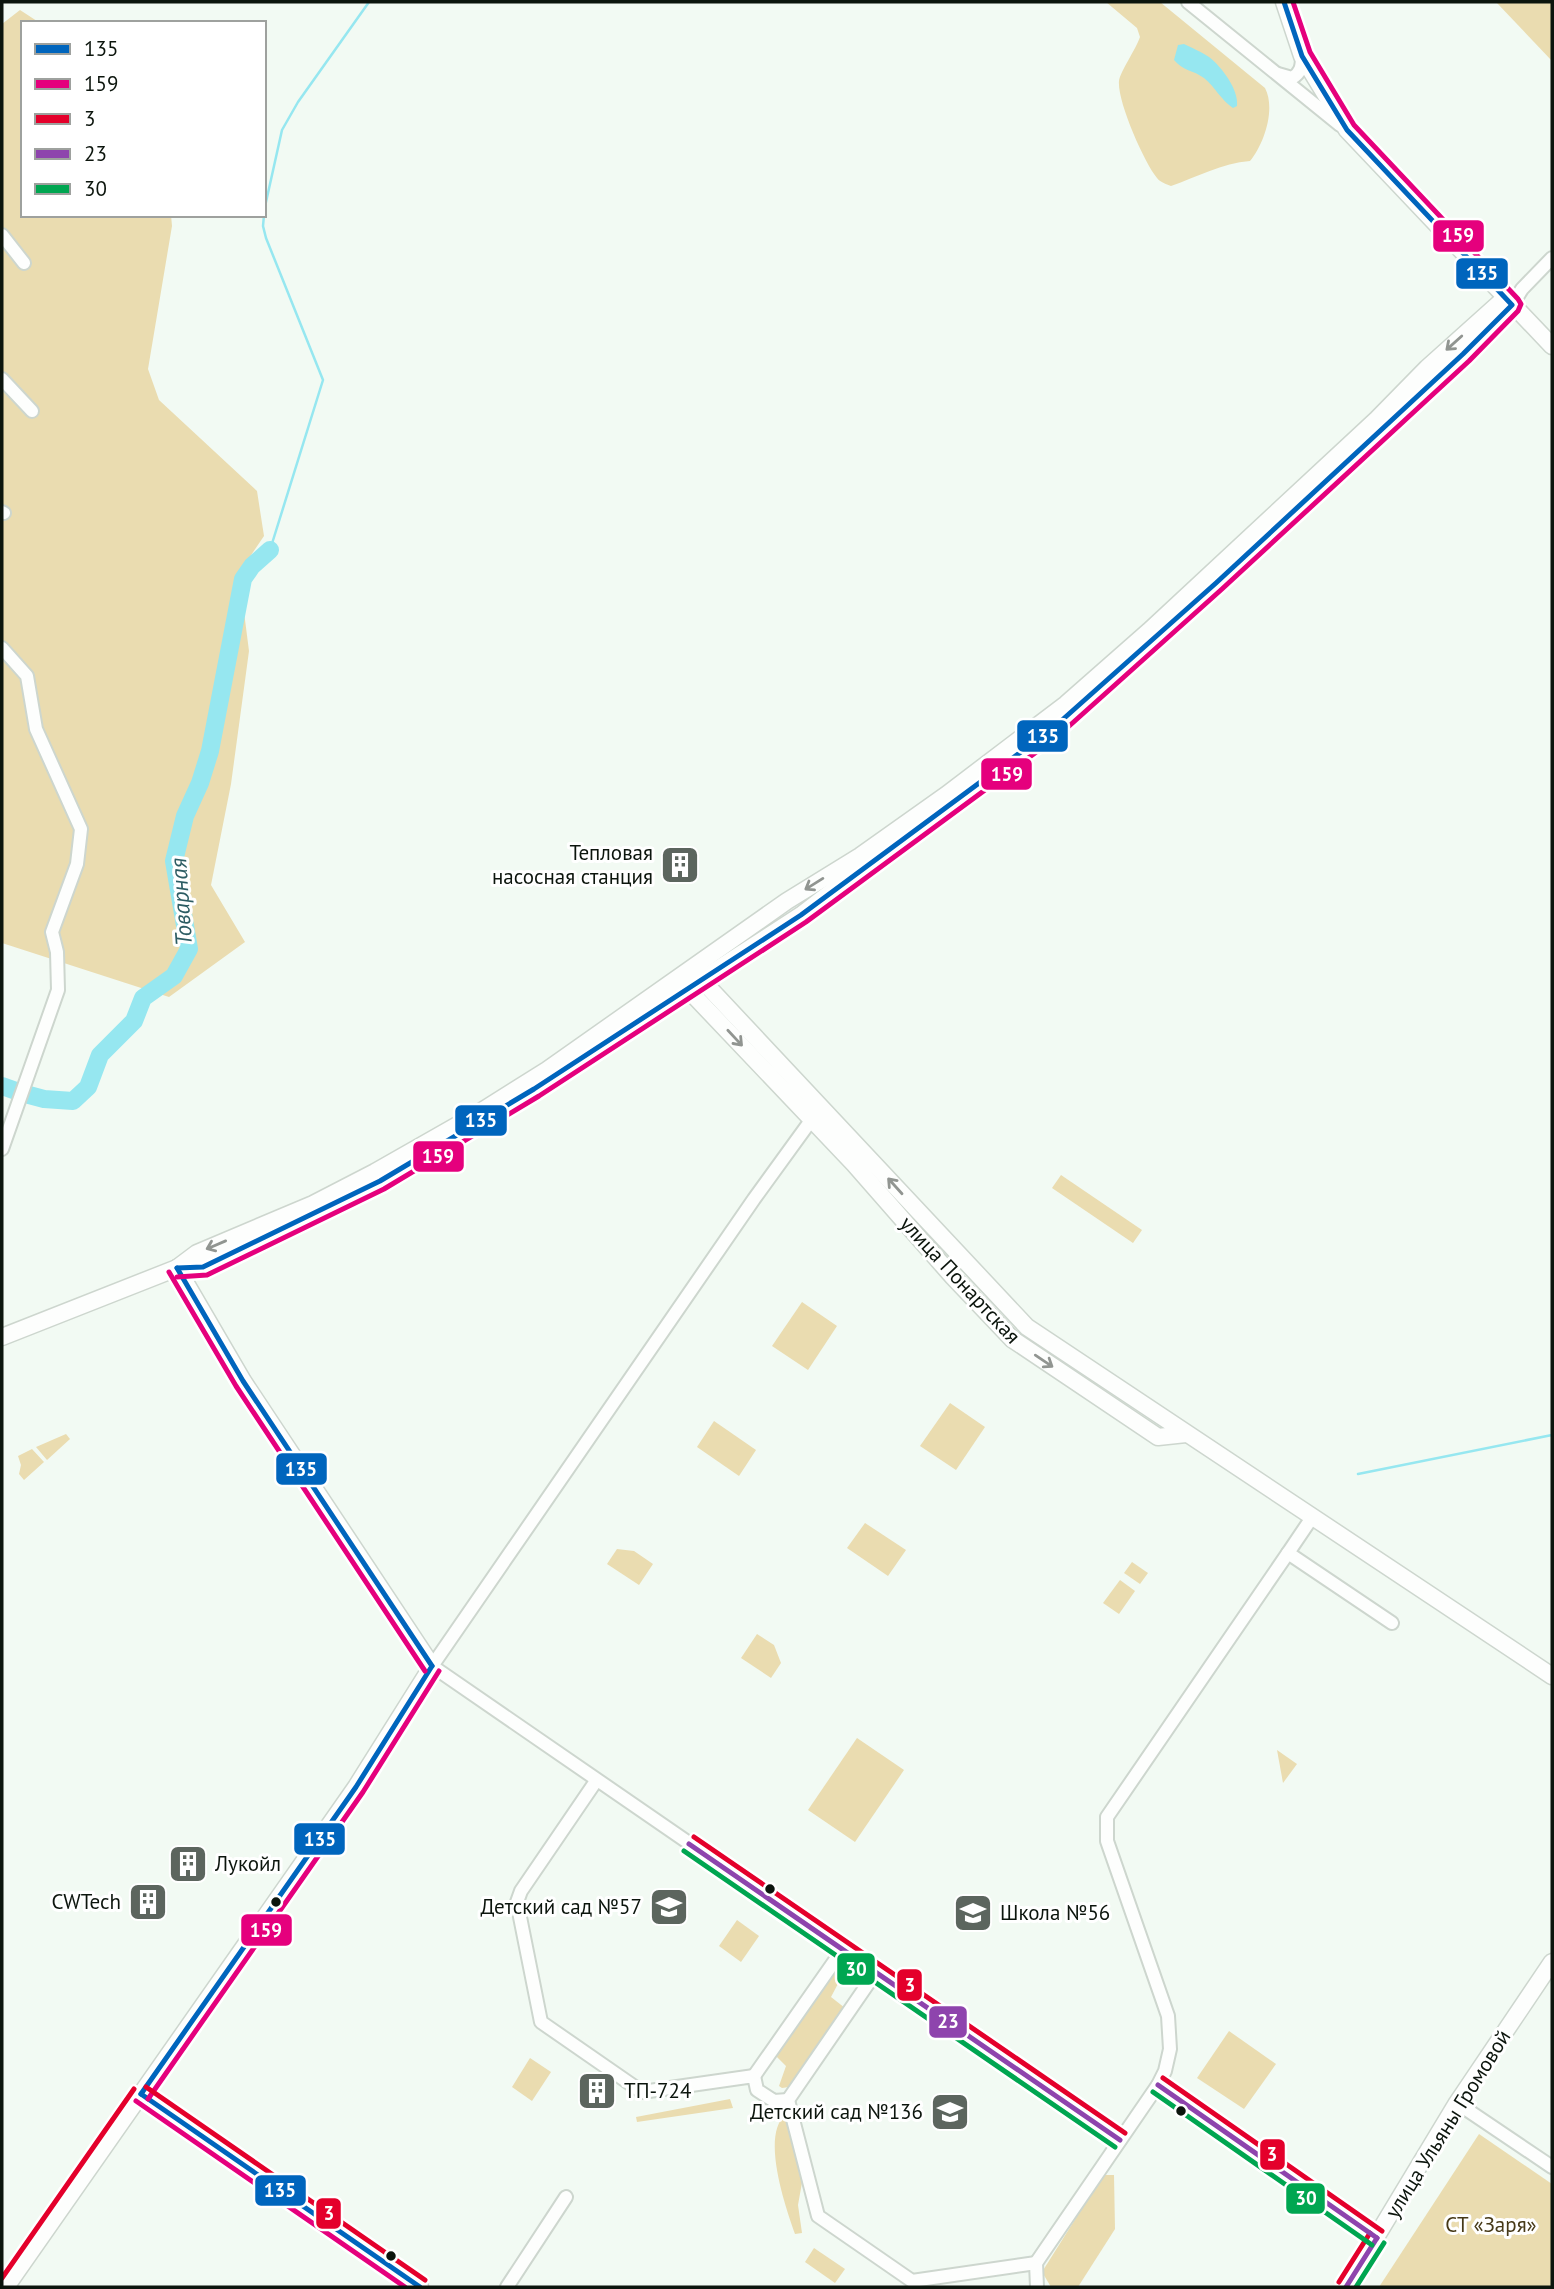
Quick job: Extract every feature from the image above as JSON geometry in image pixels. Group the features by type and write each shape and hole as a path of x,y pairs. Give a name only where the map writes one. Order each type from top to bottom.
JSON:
{"main road":[{"path":"1284,2 1301,55 1347,130 1552,346"},
{"path":"2,1337 177,1268 197,1253 323,1199 457,1125 689,979 801,915 1052,729 1226,575 1386,423 1477,343 1509,302"},
{"name":"улица Понартская","path":"689,979 812,1119 860,1158 953,1277 1012,1339 1157,1437"},
{"name":"улица Понартская","path":"689,979 1027,1328 1552,1676"},
{"path":"6,2287 356,1787 432,1666 243,1381 177,1268"},
{"path":"1157,1437 1168,1421"},
{"path":"1157,1437 1186,1434"},
{"name":"улица Ульяны Громовой","path":"1346,2287 1457,2103 1552,1962"},
{"path":"141,2094 412,2285"}],"street":[{"path":"1188,2 1347,130"},
{"path":"1278,74 1292,78 1296,76 1301,68 1301,55"},
{"path":"2,235 24,262"},
{"path":"1509,302 1552,258"},
{"path":"2,379 32,411"},
{"path":"2,648 27,676 36,729 81,829 77,864 52,932 57,953 58,990 2,1149"},
{"path":"812,1119 432,1666 1120,2140"},
{"path":"1037,2287 1036,2263 1158,2085 1165,2071 1170,2049 1168,2016 1107,1841 1107,1817 1313,1516"},
{"path":"1288,1553 1392,1623"},
{"path":"596,1781 521,1891 517,1902 541,2022 642,2092 754,2076 843,1949"},
{"path":"876,1972 788,2100 818,2216 912,2281 1036,2263"},
{"path":"754,2076 757,2090 774,2101 788,2100"},
{"path":"1158,2085 1377,2238"},
{"path":"1457,2103 1552,2167"},
{"path":"507,2287 566,2197"},
{"path":"2,2274 6,2287"}],"green space":[{"path":"1106,2 1160,2 1265,88 1269,106 1267,126 1250,161 1220,167 1171,186 1158,179 1132,131 1120,90 1120,77 1140,37 1137,28"},
{"path":"1496,2 1552,2 1552,61"},
{"path":"20,10 37,21 21,21 21,217 171,217 172,226 148,369 159,400 257,491 264,536 239,573 249,651 231,784 211,885 245,942 169,997 2,943 2,24"},
{"path":"1061,1175 1142,1230 1133,1243 1052,1188"},
{"path":"802,1302 837,1326 808,1370 772,1346"},
{"path":"950,1403 985,1427 956,1470 920,1446"},
{"path":"714,1421 756,1450 739,1476 697,1447"},
{"path":"66,1434 70,1439 47,1460 36,1447"},
{"path":"32,1449 44,1462 24,1480 19,1474 21,1465 18,1456"},
{"path":"865,1523 906,1550 888,1576 847,1548"},
{"path":"617,1549 634,1551 653,1564 639,1585 607,1564"},
{"path":"1132,1562 1148,1573 1140,1584 1124,1573"},
{"path":"1120,1580 1135,1591 1119,1614 1103,1603"},
{"path":"757,1634 774,1645 781,1663 771,1678 741,1658"},
{"path":"857,1738 904,1770 855,1842 808,1810"},
{"path":"1277,1750 1297,1764 1283,1783"},
{"path":"737,1920 759,1936 741,1962 719,1946"},
{"path":"833,1972 841,1978 831,1997 845,2008 789,2087 782,2088 779,2086 786,2066 774,2054"},
{"path":"1229,2031 1276,2064 1244,2109 1197,2078"},
{"path":"530,2058 551,2072 532,2101 512,2087"},
{"path":"730,2099 733,2108 637,2122 636,2117"},
{"path":"786,2114 803,2177 798,2205 802,2233 795,2234 781,2190 775,2154 775,2138 779,2124"},
{"name":"СТ «Заря»","path":"1479,2134 1552,2184 1552,2287 1379,2287"},
{"path":"1103,2175 1114,2175 1115,2229 1078,2287 1051,2287 1042,2272"},
{"path":"814,2248 845,2269 835,2283 805,2262"}],"water":[{"path":"1184,44 1214,61 1229,79 1237,106 1233,108 1204,78 1174,60 1178,45"}],"waterway":[{"path":"266,202 282,130 298,102 369,2"},
{"path":"264,217 266,238 323,380 270,550"},
{"name":"Товарная","path":"29,1095 73,1101 88,1087 100,1055 134,1021 143,998 174,976 189,949 174,861 185,816 200,783 210,751 243,579 252,566 270,550"},
{"name":"Товарная","path":"2,1086 16,1091"},
{"path":"1358,1474 1552,1435"}],"transit line":[{"name":"135","path":"177,1268 203,1267 380,1181 534,1089 801,915 1052,729 1216,583 1463,354 1512,305 1347,130 1302,56 1284,2"},
{"name":"159","path":"177,1277 207,1275 384,1189 539,1096 806,922 1058,736 1469,361 1518,311 1521,304 1518,299 1354,125 1310,52 1293,2"},
{"name":"135","path":"177,1268 243,1381 432,1666"},
{"name":"159","path":"169,1272 236,1386 425,1671"},
{"name":"135","path":"141,2094 356,1787 432,1666"},
{"name":"159","path":"148,2099 363,1792 439,1671"},
{"name":"3","path":"694,1837 1125,2133"},
{"name":"23","path":"689,1844 1120,2140"},
{"name":"30","path":"684,1851 1115,2147"},
{"name":"3","path":"1163,2078 1382,2231"},
{"name":"23","path":"1158,2085 1377,2238"},
{"name":"3","path":"146,2087 425,2280"},
{"name":"3","path":"2,2278 134,2089"},
{"name":"30","path":"1153,2092 1372,2245"},
{"name":"135","path":"141,2094 420,2287"},
{"name":"159","path":"136,2101 405,2287"},
{"name":"3","path":"1339,2282 1370,2233"},
{"name":"23","path":"1346,2287 1377,2238"},
{"name":"30","path":"1356,2287 1384,2243"}],"place":[{"name":"Тепловая насосная станция","path":"680,865"},
{"name":"Лукойл","path":"188,1864"},
{"name":"CWTech","path":"148,1902"},
{"name":"Детский сад №57","path":"669,1907"},
{"name":"Школа №56","path":"973,1913"},
{"name":"ТП-724","path":"597,2091"},
{"name":"Детский сад №136","path":"950,2112"}]}
